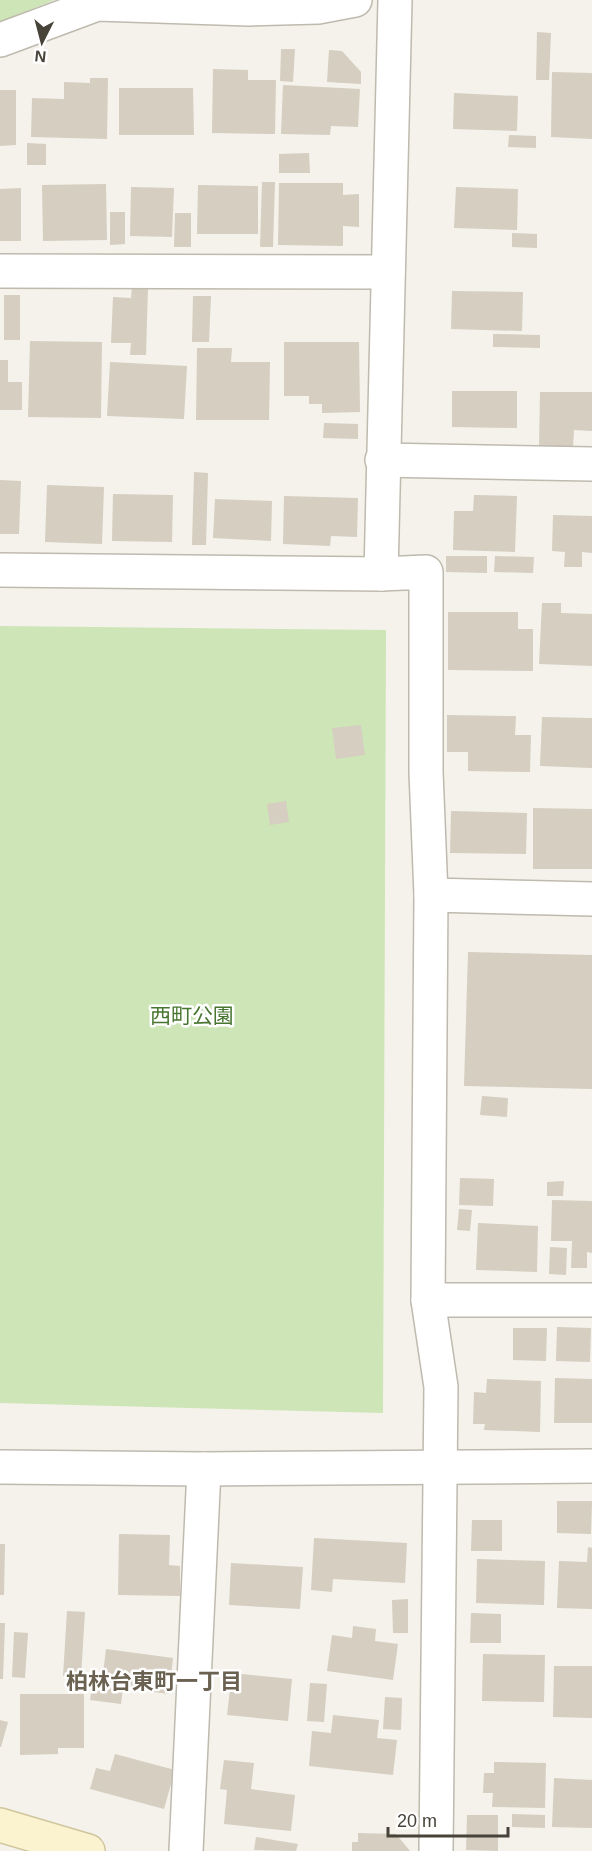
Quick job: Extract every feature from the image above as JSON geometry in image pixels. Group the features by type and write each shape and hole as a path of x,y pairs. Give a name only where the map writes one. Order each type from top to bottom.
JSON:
{"street":[{"path":"0,40 97,4 249,9 318,7 355,0"},
{"path":"381,574 395,0"},
{"path":"0,272 388,272"},
{"path":"382,460 592,464"},
{"path":"0,570 381,574 426,572 426,772 431,895 428,1300 441,1387 436,1851"},
{"path":"431,895 592,899"},
{"path":"428,1300 592,1300"},
{"path":"0,1467 204,1469 592,1466"},
{"path":"186,1851 204,1469"},
{"path":"0,1825 88,1851"}],"green space":[{"path":"0,0 54,0 0,22"},
{"name":"西町公園","path":"0,626 386,630 383,1413 0,1403"}],"building":[{"path":"537,32 551,33 549,80 536,80"},
{"path":"281,49 295,49 293,82 280,81"},
{"path":"329,50 342,51 361,72 361,84 327,82"},
{"path":"213,69 248,70 248,80 276,80 275,134 212,133"},
{"path":"552,72 592,73 592,139 551,137"},
{"path":"90,78 108,78 107,139 31,137 32,98 64,99 64,82 90,83"},
{"path":"283,85 360,89 358,127 331,126 330,135 281,134"},
{"path":"119,88 193,88 194,135 119,135"},
{"path":"0,90 16,90 16,145 0,146"},
{"path":"454,93 518,96 517,131 453,129"},
{"path":"509,135 536,136 536,148 508,147"},
{"path":"27,143 46,144 46,165 27,165"},
{"path":"309,153 310,173 279,173 279,154"},
{"path":"262,182 275,182 273,247 260,247"},
{"path":"279,183 343,183 343,195 359,194 359,227 343,226 343,246 278,245"},
{"path":"106,184 107,240 43,241 42,185"},
{"path":"198,185 258,186 258,234 197,234"},
{"path":"131,187 174,188 172,237 130,236"},
{"path":"456,187 518,189 517,230 454,228"},
{"path":"21,188 21,241 0,241 0,189"},
{"path":"110,212 125,212 125,244 110,245"},
{"path":"175,213 191,213 191,247 174,247"},
{"path":"512,233 537,234 537,248 512,247"},
{"path":"132,286 148,287 146,355 130,355 131,343 111,343 113,297 131,298"},
{"path":"452,291 523,292 522,331 451,329"},
{"path":"4,295 20,295 20,340 4,340"},
{"path":"193,296 211,296 209,342 192,342"},
{"path":"493,334 540,335 540,348 493,347"},
{"path":"30,341 102,342 101,418 28,417"},
{"path":"284,342 359,342 360,412 322,413 322,404 309,404 309,396 284,396"},
{"path":"197,348 232,348 231,362 270,362 269,420 196,420"},
{"path":"0,360 8,360 8,382 22,382 22,410 0,410"},
{"path":"110,362 187,366 184,419 107,416"},
{"path":"452,391 517,391 517,428 452,427"},
{"path":"540,392 592,392 592,431 574,430 573,447 539,447"},
{"path":"324,423 358,424 358,439 323,438"},
{"path":"194,472 208,473 206,545 192,545"},
{"path":"0,480 21,481 19,534 0,534"},
{"path":"47,485 104,487 102,544 45,542"},
{"path":"113,494 173,495 172,542 112,541"},
{"path":"474,495 517,496 515,552 453,550 454,511 473,511"},
{"path":"284,496 358,498 357,537 331,536 330,546 283,544"},
{"path":"215,499 272,501 271,541 213,538"},
{"path":"553,515 592,516 592,553 582,552 582,567 564,567 565,552 552,551"},
{"path":"446,556 487,556 487,573 446,572"},
{"path":"495,556 534,557 533,573 494,572"},
{"path":"542,603 561,603 561,613 592,614 592,666 539,664"},
{"path":"448,612 518,612 518,629 533,629 533,671 448,670"},
{"path":"447,715 516,716 515,735 531,735 530,772 468,771 468,752 447,752"},
{"path":"542,717 592,718 592,768 540,766"},
{"path":"361,725 365,755 336,759 332,728"},
{"path":"286,801 289,822 270,825 267,804"},
{"path":"533,808 592,809 592,869 533,869"},
{"path":"451,811 527,813 526,854 450,853"},
{"path":"468,952 592,955 592,1089 464,1086"},
{"path":"482,1096 508,1098 507,1117 480,1115"},
{"path":"460,1178 494,1179 493,1206 459,1205"},
{"path":"564,1181 563,1196 547,1196 547,1182"},
{"path":"552,1200 592,1201 592,1253 587,1252 587,1268 571,1268 572,1241 551,1241"},
{"path":"459,1209 472,1210 470,1231 457,1230"},
{"path":"478,1223 538,1226 537,1272 476,1270"},
{"path":"550,1247 567,1248 566,1275 549,1274"},
{"path":"557,1327 591,1328 590,1362 556,1361"},
{"path":"513,1328 547,1328 546,1361 513,1360"},
{"path":"555,1378 592,1379 592,1423 554,1423"},
{"path":"487,1379 541,1381 540,1432 484,1430 485,1424 473,1424 474,1392 486,1393"},
{"path":"557,1501 592,1501 591,1534 557,1533"},
{"path":"472,1520 502,1520 502,1551 471,1551"},
{"path":"119,1534 170,1535 169,1565 180,1566 180,1596 118,1595"},
{"path":"314,1538 407,1543 405,1583 333,1579 332,1592 311,1590"},
{"path":"0,1544 5,1544 4,1595 0,1595"},
{"path":"588,1547 592,1548 592,1609 557,1608 559,1561 587,1562"},
{"path":"477,1559 545,1561 544,1605 476,1603"},
{"path":"231,1563 303,1567 300,1609 229,1605"},
{"path":"408,1599 408,1633 393,1633 392,1600"},
{"path":"67,1611 85,1612 81,1677 63,1676"},
{"path":"471,1613 501,1614 501,1643 470,1643"},
{"path":"0,1623 5,1623 3,1679 0,1679"},
{"path":"353,1626 376,1629 375,1641 398,1644 393,1680 327,1671 332,1635 352,1638"},
{"path":"14,1632 28,1633 25,1678 12,1677"},
{"path":"106,1649 173,1658 169,1694 123,1688 121,1704 90,1700 94,1673 103,1674"},
{"path":"483,1654 545,1655 544,1702 482,1701"},
{"path":"554,1666 592,1666 592,1718 553,1717"},
{"path":"232,1673 292,1679 288,1721 227,1715"},
{"path":"310,1683 327,1684 324,1722 307,1721"},
{"path":"20,1694 84,1694 84,1748 58,1748 58,1754 20,1755"},
{"path":"385,1697 402,1698 401,1730 383,1729"},
{"path":"333,1715 379,1720 377,1738 397,1740 393,1775 309,1766 312,1731 331,1733"},
{"path":"0,1720 8,1722 1,1747 0,1747"},
{"path":"115,1754 175,1770 164,1809 90,1789 96,1768 110,1771"},
{"path":"224,1760 254,1763 251,1789 295,1795 291,1831 224,1824 227,1790 220,1789"},
{"path":"494,1762 546,1763 545,1808 492,1807 493,1793 483,1793 484,1773 494,1773"},
{"path":"554,1778 592,1780 592,1828 552,1827"},
{"path":"512,1814 545,1815 545,1828 512,1827"},
{"path":"467,1815 498,1815 498,1851 466,1850"},
{"path":"358,1833 396,1834 410,1851 352,1851 352,1842 358,1842"},
{"path":"256,1837 298,1844 296,1851 254,1850"}],"district":[{"name":"柏林台東町一丁目","path":"154,1681"}]}
